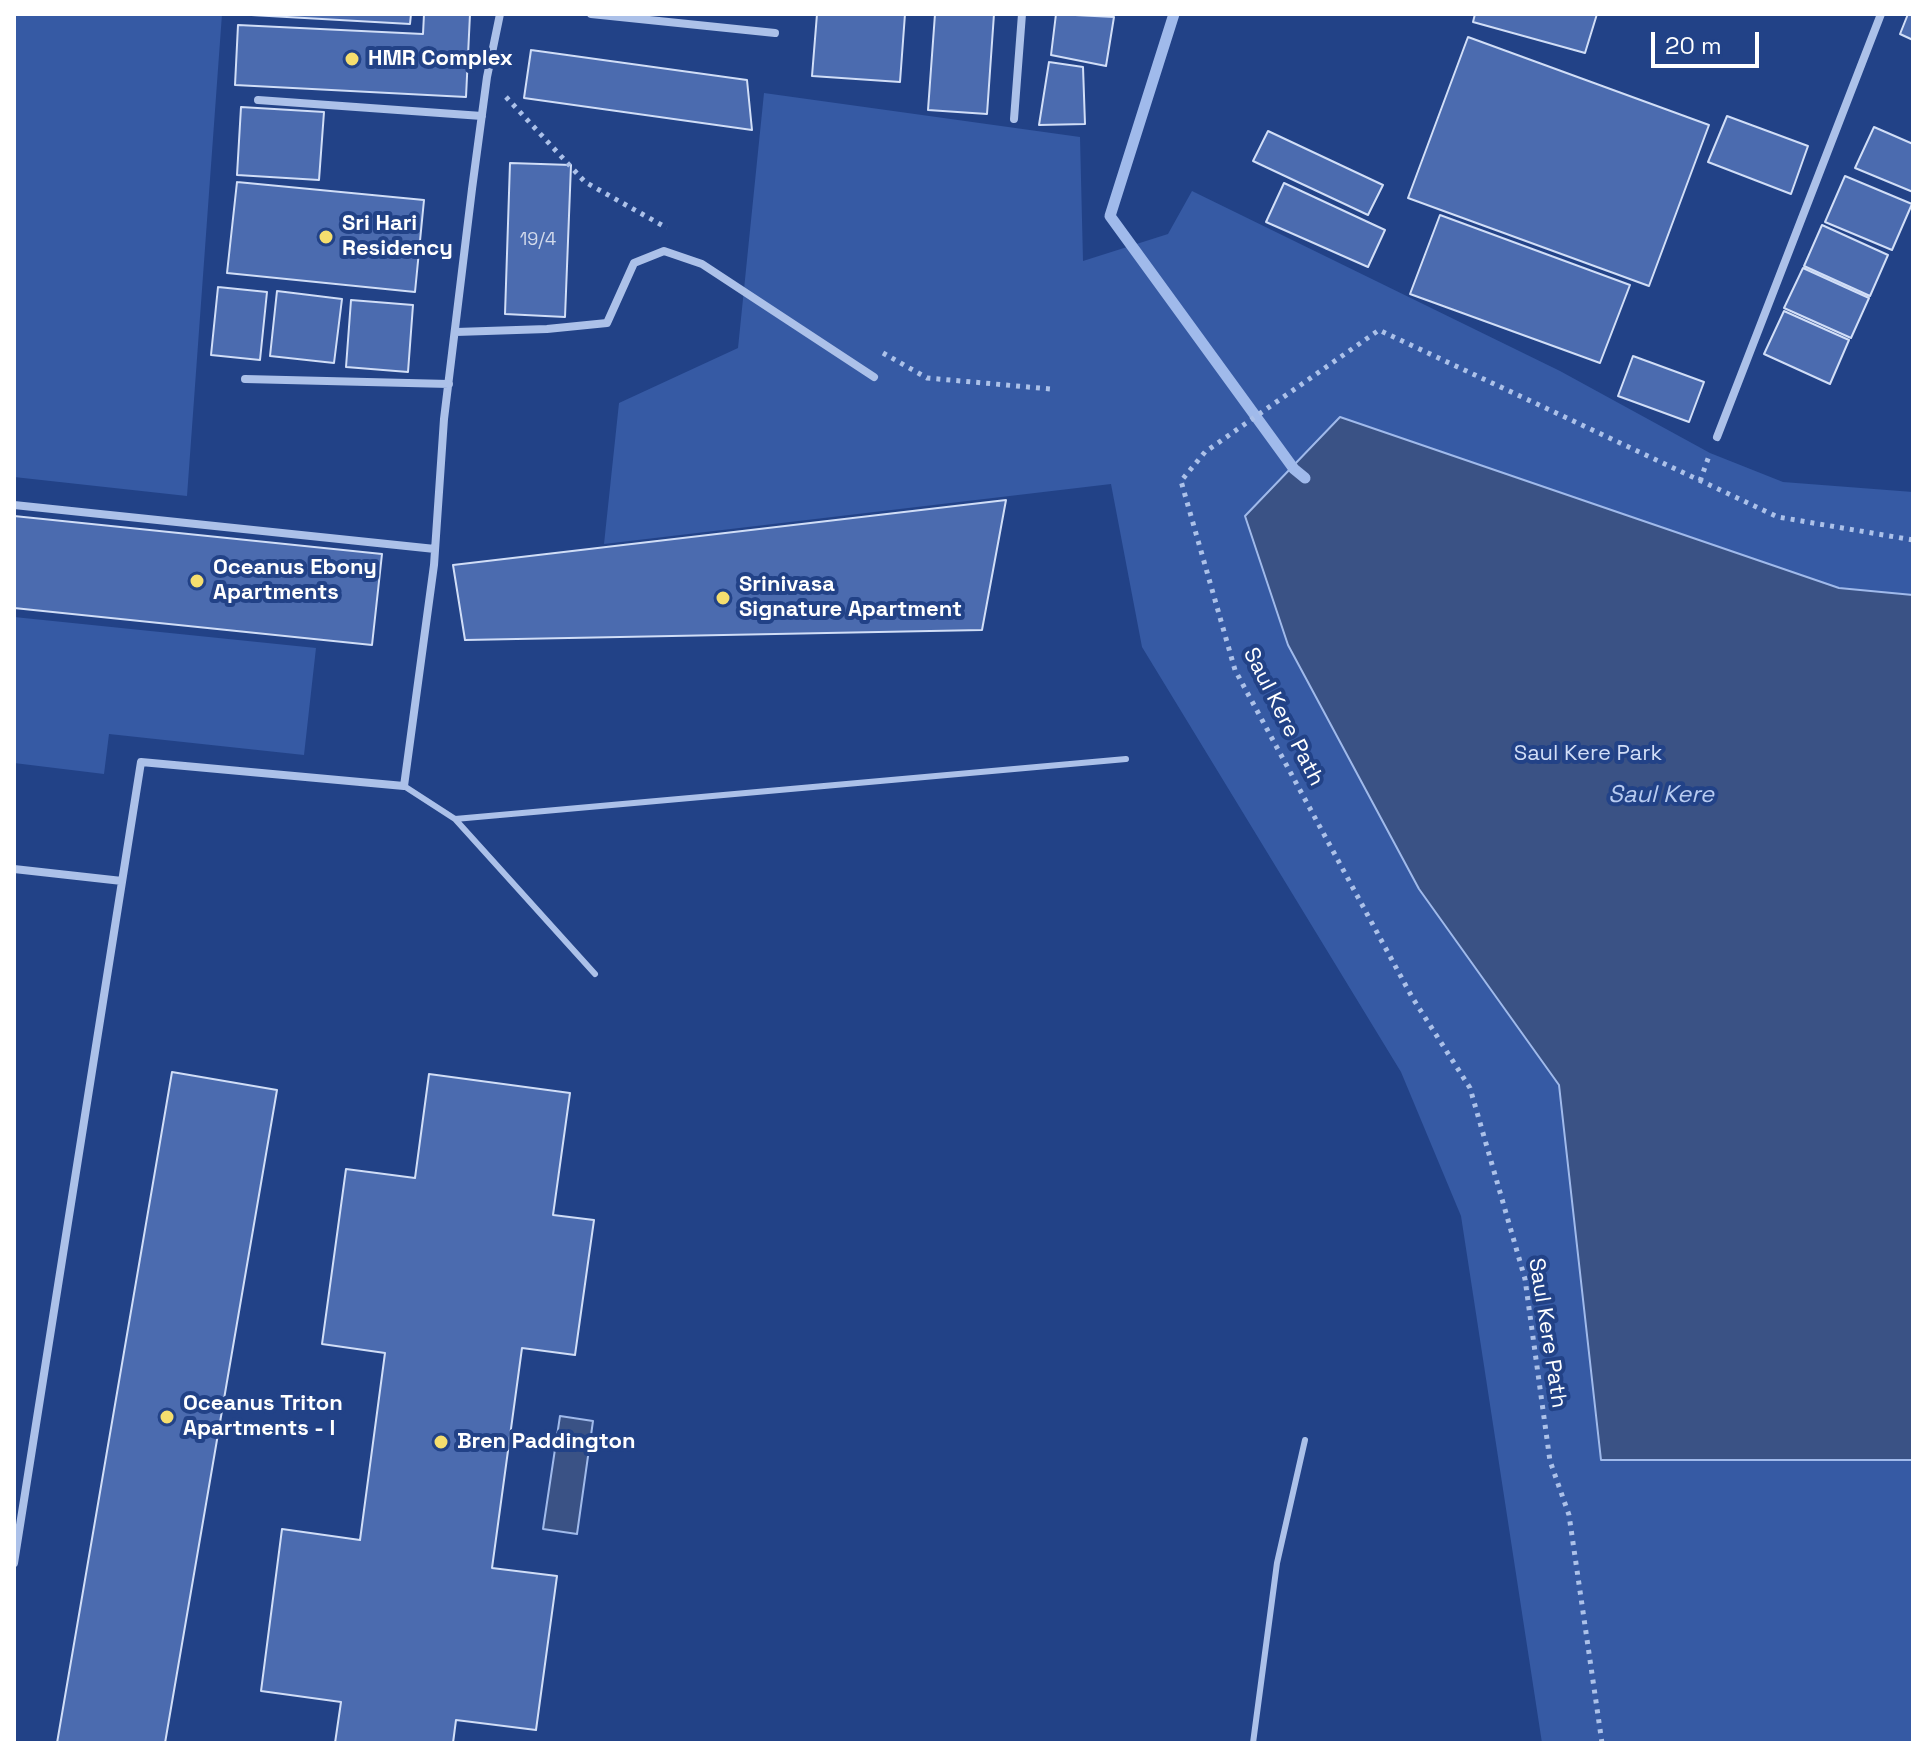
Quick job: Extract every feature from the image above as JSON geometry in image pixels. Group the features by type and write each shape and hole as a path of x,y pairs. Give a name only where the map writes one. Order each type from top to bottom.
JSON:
{"street":[{"path":"14,1563 141,762 404,786 435,549 449,384 482,116 500,14"},
{"path":"591,14 775,33"},
{"path":"1014,119 1022,14"},
{"path":"1717,437 1881,14"},
{"path":"258,100 482,116"},
{"path":"456,332 547,329 607,323 634,263 664,251 702,264 874,377"},
{"path":"245,379 449,384"},
{"path":"14,505 435,549"},
{"path":"14,869 122,881"}],"lane":[{"path":"455,819 1126,759"},
{"path":"404,786 455,819 595,974"},
{"path":"1253,1743 1277,1563 1305,1440"}],"path":[{"path":"487,77 558,149 585,182 681,237"},
{"name":"Saul Kere Path","path":"1602,1743 1569,1515 1550,1461 1525,1279 1494,1160 1470,1088 1412,997 1235,670 1181,481 1205,452 1379,330 1778,517 1913,540"},
{"path":"872,346 927,378 1051,389"}],"green space":[{"path":"14,14 222,14 187,496 14,477"},
{"name":"Saul Kere Park","path":"764,93 1080,137 1083,261 1168,234 1192,191 1560,371 1710,453 1783,482 1913,492 1913,1743 1542,1743 1461,1216 1401,1072 1142,647 1111,484 604,544 619,403 738,348"},
{"path":"14,617 316,648 304,755 109,734 104,774 14,763"}],"water":[{"name":"Saul Kere","path":"1340,417 1839,588 1913,595 1913,1460 1601,1460 1559,1085 1419,889 1288,645 1245,516"},
{"path":"560,1416 593,1421 577,1534 543,1529"}],"building":[{"path":"234,14 411,14 410,24"},
{"name":"HMR Complex","path":"424,14 470,14 466,97 235,85 238,25 423,34"},
{"path":"817,14 905,14 900,82 812,76"},
{"path":"935,14 994,14 987,114 928,110"},
{"path":"1056,14 1114,17 1106,66 1051,55"},
{"path":"1475,14 1597,14 1585,53 1473,22"},
{"path":"1908,14 1913,14 1913,40 1900,34"},
{"path":"1468,37 1709,125 1649,286 1408,198"},
{"path":"531,50 747,80 752,130 524,98"},
{"path":"1049,62 1083,67 1085,124 1039,125"},
{"path":"241,107 324,112 319,180 237,175"},
{"path":"1727,116 1808,146 1791,194 1708,162"},
{"path":"1874,127 1913,144 1913,192 1855,168"},
{"path":"1268,131 1383,185 1368,215 1253,161"},
{"path":"510,163 571,165 565,317 505,314"},
{"path":"1845,176 1912,204 1892,250 1825,222"},
{"name":"Sri Hari Residency","path":"237,182 424,200 415,292 227,273"},
{"path":"1284,183 1385,230 1368,267 1266,222"},
{"path":"1440,215 1630,285 1600,363 1410,294"},
{"path":"1822,225 1888,255 1870,296 1804,266"},
{"path":"1803,268 1869,298 1851,338 1784,308"},
{"path":"218,287 267,292 260,360 211,355"},
{"path":"277,291 342,299 334,363 270,356"},
{"path":"351,300 413,305 408,372 346,367"},
{"path":"1784,311 1849,340 1830,384 1764,354"},
{"path":"1633,356 1704,382 1689,422 1618,396"},
{"name":"Srinivasa Signature Apartment","path":"1006,500 982,630 465,640 453,565"},
{"name":"Oceanus Ebony Apartments","path":"14,516 382,554 372,645 14,608"},
{"name":"Oceanus Triton Apartments - I","path":"172,1072 277,1090 165,1743 57,1743"},
{"name":"Bren Paddington","path":"429,1074 570,1093 553,1215 594,1220 575,1355 522,1348 492,1568 557,1576 536,1730 456,1720 453,1743 335,1743 341,1702 261,1691 282,1529 360,1540 385,1353 322,1344 346,1169 415,1178"}],"waterway":[{"path":"1174,14 1110,216 1294,469 1305,478"}],"place":[{"name":"HMR Complex","path":"352,59"},
{"name":"Sri Hari Residency","path":"326,237"},
{"name":"Oceanus Ebony Apartments","path":"197,581"},
{"name":"Srinivasa Signature Apartment","path":"723,598"},
{"name":"Oceanus Triton Apartments - I","path":"167,1417"},
{"name":"Bren Paddington","path":"441,1442"}]}
